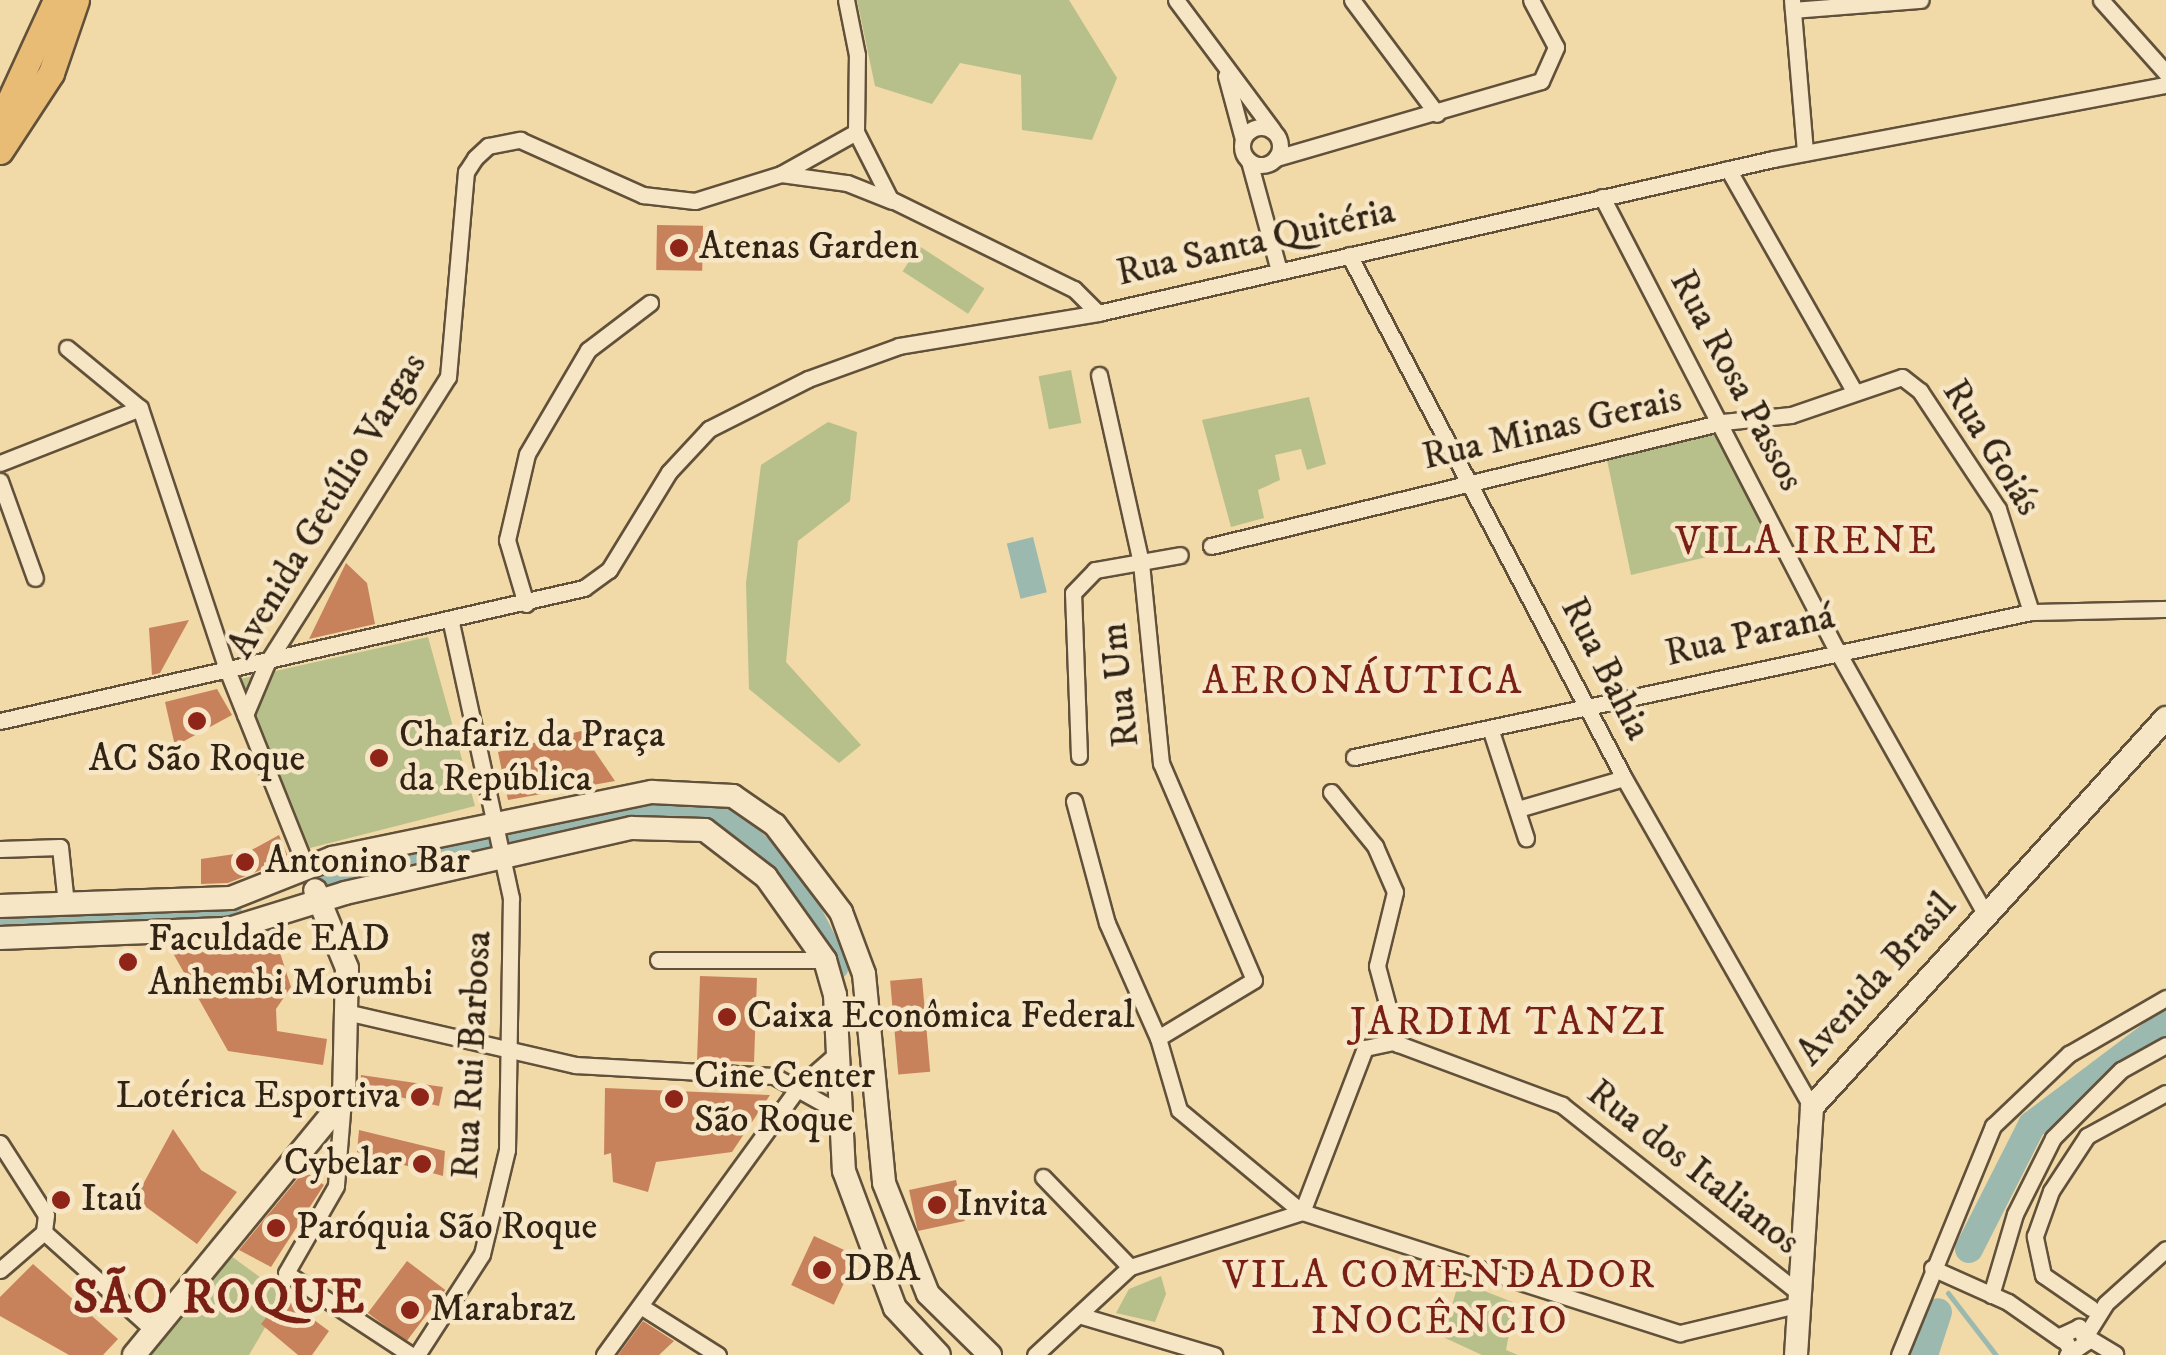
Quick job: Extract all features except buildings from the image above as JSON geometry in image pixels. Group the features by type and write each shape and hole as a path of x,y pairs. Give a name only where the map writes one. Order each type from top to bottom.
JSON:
{"main road":[{"path":"0,122 56,0"},
{"path":"0,151 51,73 76,0"},
{"name":"Avenida Brasil","path":"1796,1355 1812,1107 1984,912 2166,718"},
{"path":"0,906 231,898 307,870 652,792 702,790 733,796 775,824 832,895 864,974 884,1183 928,1294 990,1355"},
{"path":"0,938 205,932 318,901 632,828 704,830 766,876 824,960 835,994 833,1057 844,1172 895,1308 940,1355"},
{"path":"134,1355 151,1328 344,1099 350,1014 346,968 307,870"}],"street":[{"path":"846,0 857,55 856,132 871,172 896,202"},
{"path":"1176,0 1226,76 1275,134 1264,204"},
{"path":"1352,0 1438,114"},
{"path":"1249,161 1272,160 1308,146 1438,114 1541,81 1556,47 1531,0"},
{"path":"1806,152 1792,5 1920,0"},
{"path":"2101,0 2166,74"},
{"path":"1226,76 1264,204 1279,271"},
{"name":"Rua Santa Quitéria","path":"0,721 451,622 594,582 687,448 775,396 936,336 1098,314 1806,152 2166,85"},
{"path":"1243,139 1253,128 1308,146"},
{"name":"Avenida Getúlio Vargas","path":"245,715 267,663 448,377 466,172 475,158 488,146 520,140 643,195 695,202 781,174 856,132"},
{"path":"1728,169 1852,389"},
{"path":"781,174 847,183 896,202 1074,289 1098,314"},
{"name":"Rua Rosa Passos","path":"1602,197 1723,422 1836,648 1984,912"},
{"name":"Rua Bahia","path":"1350,255 1474,480 1624,778 1812,1107"},
{"path":"526,604 507,540 527,454 588,350 650,303"},
{"path":"67,348 140,408 228,672 307,870"},
{"name":"Rua Um","path":"1100,374 1142,563 1161,763 1254,980 1158,1038"},
{"name":"Rua Minas Gerais","path":"1211,546 1723,422 1791,414 1852,389 1907,380"},
{"name":"Rua Goiás","path":"1907,380 1998,509 2031,612"},
{"path":"0,463 140,408"},
{"path":"0,481 36,578"},
{"path":"1079,756 1073,593 1095,570 1180,556"},
{"name":"Rua Paraná","path":"1354,757 1589,707 1836,648 2031,612 2166,609"},
{"name":"Rua Rui Barbosa","path":"414,1355 459,1298 497,1212 511,1048 515,940 504,856 451,622"},
{"path":"1490,728 1526,838"},
{"path":"1518,809 1624,778"},
{"path":"1331,792 1375,846 1395,892 1377,966 1398,1044"},
{"path":"1074,801 1107,923 1158,1038 1179,1110 1302,1212 1680,1333 1797,1298"},
{"path":"0,850 60,847 66,904"},
{"path":"658,960 824,960"},
{"path":"1899,1355 1979,1154 2015,1098 2109,1027 2166,998"},
{"path":"350,1014 575,1065 749,1074 799,1087 837,1111"},
{"name":"Rua dos Italianos","path":"1302,1212 1363,1053 1379,1042 1398,1044 1562,1105 1797,1298"},
{"path":"1983,1293 2014,1214 2053,1138 2121,1070 2166,1045"},
{"path":"604,1355 799,1087 833,1057"},
{"path":"2098,1306 2043,1275 2035,1236 2051,1191 2086,1136 2166,1093"},
{"path":"344,1099 336,1186 286,1273 414,1355"},
{"path":"0,1143 46,1214 44,1232 0,1270"},
{"path":"1043,1178 1130,1267"},
{"path":"1035,1355 1082,1316 1130,1267 1302,1212"},
{"path":"44,1232 151,1328"},
{"path":"2048,1355 2076,1342 2098,1306 2166,1249"},
{"path":"1932,1268 2030,1314 2076,1342 2126,1355"},
{"path":"642,1307 718,1355"},
{"path":"1082,1316 1214,1355"}],"green space":[{"path":"857,0 1069,0 1117,78 1092,140 1022,130 1021,75 960,63 932,104 875,86"},
{"path":"919,246 984,288 968,314 903,271"},
{"path":"1071,370 1081,423 1049,429 1039,376"},
{"path":"1309,397 1326,464 1307,470 1301,449 1275,455 1280,480 1258,490 1264,518 1231,527 1202,420"},
{"path":"828,422 857,432 850,501 798,541 786,662 861,745 839,763 749,689 746,583 761,465"},
{"path":"1718,429 1774,541 1631,575 1606,455"},
{"path":"428,637 475,806 306,849 240,679"},
{"path":"223,1250 284,1295 249,1355 140,1355"},
{"path":"1161,1276 1166,1294 1155,1322 1116,1313 1129,1289"},
{"path":"1459,1281 1515,1303 1506,1350 1518,1355 1482,1355 1443,1337"}],"water":[{"path":"1033,537 1047,592 1021,599 1007,544"}],"waterway":[{"path":"517,835 663,808 730,823 789,876 835,966"},
{"path":"333,877 476,845"},
{"path":"0,923 229,916"},
{"path":"1969,1249 2032,1125 2166,1024"},
{"path":"1948,1293 1996,1355"},
{"path":"1924,1355 1938,1312"}],"place":[{"name":"Atenas Garden","path":"679,248"},
{"name":"AC São Roque","path":"197,721"},
{"name":"Chafariz da Praça da República","path":"379,758"},
{"name":"Antonino Bar","path":"245,862"},
{"name":"Faculdade EAD Anhembi Morumbi","path":"128,962"},
{"name":"Caixa Econômica Federal","path":"727,1017"},
{"name":"Lotérica Esportiva","path":"420,1097"},
{"name":"Cine Center São Roque","path":"674,1099"},
{"name":"Cybelar","path":"422,1164"},
{"name":"Itaú","path":"61,1200"},
{"name":"Invita","path":"937,1205"},
{"name":"Paróquia São Roque","path":"276,1228"},
{"name":"DBA","path":"822,1270"},
{"name":"Marabraz","path":"410,1310"}],"district":[{"name":"VILA IRENE","path":"1807,542"},
{"name":"AERONÁUTICA","path":"1363,682"},
{"name":"JARDIM TANZI","path":"1509,1023"},
{"name":"SÃO ROQUE","path":"220,1299"},
{"name":"VILA COMENDADOR INOCÊNCIO","path":"1440,1299"}]}
